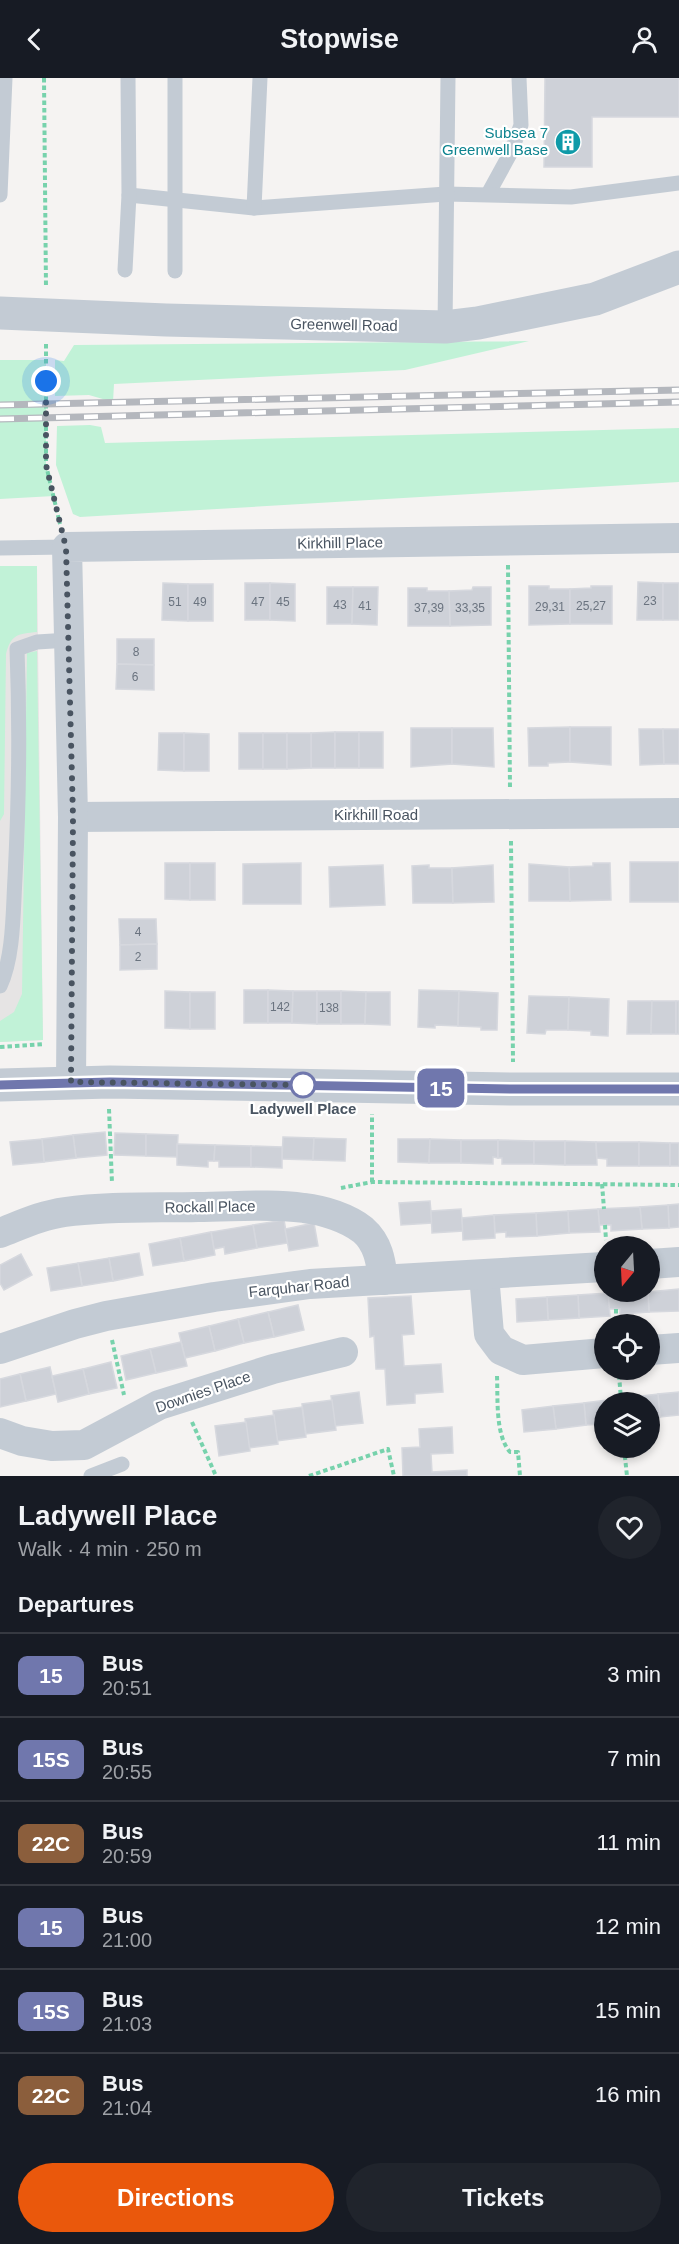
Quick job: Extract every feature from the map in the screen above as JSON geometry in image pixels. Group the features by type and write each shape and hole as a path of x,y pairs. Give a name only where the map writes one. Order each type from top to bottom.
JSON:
{"street":[{"name":"Greenwell Road","path":"0,314 445,327 478,323 595,299 679,267"},
{"name":"Kirkhill Place","path":"66,548 679,538"},
{"path":"66,548 73,817 71,1082"},
{"name":"Kirkhill Road","path":"73,817 679,813"},
{"path":"0,1085 110,1082 679,1089"},
{"name":"Rockall Place","path":"0,1233 46,1216 67,1212 275,1206 314,1210 350,1222 364,1231 375,1244 381,1260 383,1280"},
{"path":"660,1263 679,1262"},
{"name":"Farquhar Road","path":"0,1349 106,1316 214,1297 310,1284 594,1268"},
{"path":"484,1275 489,1334 501,1350 523,1360 594,1354"},
{"path":"660,1349 679,1348"},
{"name":"Downies Place","path":"0,1433 22,1441 52,1446 87,1464 130,1422 159,1405 273,1369 343,1352"}],"lane":[{"path":"0,195 5,78"},
{"path":"125,270 129,195 128,78"},
{"path":"175,78 175,271"},
{"path":"254,208 260,78"},
{"path":"445,327 448,78"},
{"path":"488,194 511,152 521,125 519,78"},
{"path":"129,195 254,208 446,194 571,197 679,183"},
{"name":"Kirkhill Place","path":"0,548 66,548"},
{"path":"0,986 13,925 19,802 17,649 38,642 69,640"},
{"path":"87,1464 122,1464"}],"path":[{"path":"44,78 46,465 66,548"},
{"path":"0,1047 72,1043"},
{"path":"110,1082 113,1209"},
{"path":"372,1087 372,1182"},
{"path":"330,1190 372,1182 679,1185"},
{"path":"602,1185 604,1209"},
{"path":"605,1225 606,1236"},
{"path":"616,1309 616,1314"},
{"path":"106,1316 130,1422"},
{"path":"496,1370 501,1435 510,1452 518,1452 520,1476"},
{"path":"181,1398 216,1476"},
{"path":"309,1476 387,1449 394,1476"},
{"path":"625,1458 627,1476"}],"shaded area":[{"path":"0,566 37,566 43,1040 0,1042"}],"green space":[{"path":"529,341 405,370 114,384 113,402 89,395 55,396 55,360 64,361 74,345"},
{"path":"0,360 46,360 46,465 54,496 0,499"},
{"path":"57,426 101,427 105,443 679,428 679,482 80,517 73,514 56,465"},
{"path":"0,566 37,566 37,632 16,636 10,642 6,654 4,814 0,821"},
{"path":"37,651 43,1040 0,1042 0,1021 14,1012 22,994 27,653"}],"building":[{"name":"Subsea 7 Greenwell Base","path":"545,78 679,78 679,117 592,117 592,167 544,167"},
{"path":"638,582 663,583 663,620 637,620"},
{"path":"163,583 188,584 188,621 162,620"},
{"path":"245,583 270,583 270,620 245,620"},
{"path":"270,583 295,584 295,621 270,620"},
{"path":"663,583 679,583 679,620 663,620"},
{"path":"188,584 213,584 213,621 188,621"},
{"path":"529,586 570,589 570,624 529,625"},
{"path":"591,586 612,586 612,624 570,624 570,589 591,588"},
{"path":"327,587 353,587 352,624 327,624"},
{"path":"353,587 378,587 377,625 352,624"},
{"path":"473,587 491,587 491,625 450,626 449,591 472,590"},
{"path":"408,588 449,591 450,626 408,626"},
{"path":"117,639 154,639 154,665 117,664"},
{"path":"117,664 154,665 154,690 116,689"},
{"path":"570,727 570,762 548,763 548,766 529,766 528,728"},
{"path":"570,727 611,727 611,765 570,762"},
{"path":"411,728 452,728 452,764 411,767"},
{"path":"452,728 493,728 494,767 452,764"},
{"path":"639,729 663,729 664,764 640,765"},
{"path":"663,729 679,729 679,764 664,764"},
{"path":"335,732 335,768 311,768 311,733"},
{"path":"335,732 359,732 359,768 335,768"},
{"path":"359,732 383,732 383,768 359,768"},
{"path":"159,733 184,733 184,771 158,770"},
{"path":"184,733 209,734 209,771 184,771"},
{"path":"239,733 263,733 263,769 239,769"},
{"path":"263,733 287,733 287,769 263,769"},
{"path":"287,733 311,733 311,768 287,769"},
{"path":"630,862 679,862 679,902 630,902"},
{"path":"165,863 190,863 190,900 165,899"},
{"path":"190,863 215,863 215,900 190,900"},
{"path":"301,863 301,904 243,904 243,864"},
{"path":"593,863 610,863 611,900 570,901 569,867 593,866"},
{"path":"529,864 569,867 570,901 529,901"},
{"path":"383,865 385,905 330,907 329,867"},
{"path":"429,865 429,868 452,868 453,903 413,903 412,866"},
{"path":"493,865 494,902 453,903 452,868"},
{"path":"119,919 156,919 157,944 120,945"},
{"path":"157,944 157,969 120,970 120,945"},
{"path":"244,990 268,990 268,1023 244,1023"},
{"path":"268,990 293,991 292,1023 268,1023"},
{"path":"419,990 459,991 458,1026 418,1027"},
{"path":"165,991 190,992 190,1029 165,1028"},
{"path":"293,991 317,991 317,1024 292,1023"},
{"path":"317,991 341,991 341,1024 317,1024"},
{"path":"341,991 366,992 365,1024 341,1024"},
{"path":"459,991 498,993 497,1030 458,1026"},
{"path":"190,992 215,992 215,1029 190,1029"},
{"path":"366,992 390,992 390,1025 365,1024"},
{"path":"529,996 569,997 568,1030 546,1030 545,1034 527,1033"},
{"path":"569,997 609,999 608,1036 591,1035 591,1031 568,1030"},
{"path":"628,1001 652,1001 651,1034 627,1034"},
{"path":"652,1001 676,1001 676,1034 651,1034"},
{"path":"676,1001 679,1001 679,1034 676,1034"},
{"path":"105,1132 107,1155 76,1158 73,1135"},
{"path":"115,1133 146,1134 146,1156 114,1155"},
{"path":"146,1134 178,1135 177,1157 146,1156"},
{"path":"73,1135 76,1158 44,1162 42,1139"},
{"path":"283,1137 314,1138 313,1160 282,1159"},
{"path":"314,1138 346,1139 345,1161 313,1160"},
{"path":"42,1139 44,1162 13,1165 10,1142"},
{"path":"398,1139 430,1139 429,1163 398,1162"},
{"path":"430,1139 461,1140 461,1163 429,1163"},
{"path":"461,1140 498,1140 498,1158 493,1157 493,1164 461,1163"},
{"path":"498,1140 534,1141 534,1164 502,1164 502,1158 498,1158"},
{"path":"534,1141 565,1141 565,1165 534,1164"},
{"path":"565,1141 596,1142 597,1165 565,1165"},
{"path":"596,1142 639,1142 639,1166 607,1166 607,1159 597,1158"},
{"path":"639,1142 670,1143 670,1166 639,1166"},
{"path":"670,1143 679,1143 679,1166 670,1166"},
{"path":"177,1144 215,1145 214,1161 208,1161 208,1167 177,1165"},
{"path":"215,1145 251,1146 251,1167 219,1167 219,1161 214,1161"},
{"path":"251,1146 282,1147 282,1168 251,1167"},
{"path":"430,1201 432,1223 401,1225 399,1203"},
{"path":"679,1204 679,1227 669,1228 668,1205"},
{"path":"668,1205 669,1228 642,1229 640,1207"},
{"path":"640,1207 642,1229 611,1231 611,1225 599,1225 598,1209"},
{"path":"461,1209 463,1231 432,1233 431,1211"},
{"path":"598,1209 600,1232 569,1233 568,1211"},
{"path":"568,1211 569,1233 537,1236 536,1213"},
{"path":"536,1213 537,1236 506,1237 506,1232 495,1233 494,1215"},
{"path":"494,1215 495,1238 463,1240 462,1218"},
{"path":"284,1220 288,1243 257,1248 253,1225"},
{"path":"314,1223 318,1246 289,1251 285,1229"},
{"path":"253,1225 257,1248 225,1254 224,1247 214,1249 211,1232"},
{"path":"211,1232 215,1255 184,1261 180,1238"},
{"path":"180,1238 184,1261 153,1266 149,1244"},
{"path":"139,1253 143,1275 113,1281 109,1258"},
{"path":"21,1254 32,1275 4,1290 0,1283 0,1265"},
{"path":"109,1258 113,1281 82,1286 78,1263"},
{"path":"78,1263 82,1286 51,1291 47,1268"},
{"path":"679,1289 679,1311 649,1312 648,1302 660,1302 660,1291"},
{"path":"594,1294 594,1302 609,1302 610,1314 594,1314 594,1317 579,1318 578,1295"},
{"path":"578,1295 579,1318 548,1320 547,1297"},
{"path":"411,1296 414,1334 402,1335 404,1366 441,1364 443,1392 415,1394 415,1403 387,1405 385,1369 376,1369 374,1336 370,1337 368,1298"},
{"path":"547,1297 548,1320 517,1322 516,1299"},
{"path":"609,1302 648,1302 649,1312 620,1314 620,1309 609,1309"},
{"path":"298,1305 304,1330 274,1337 268,1312"},
{"path":"268,1312 274,1337 244,1343 238,1319"},
{"path":"238,1319 244,1343 215,1351 209,1326"},
{"path":"209,1326 215,1351 185,1358 179,1333"},
{"path":"181,1342 187,1366 156,1373 150,1349"},
{"path":"150,1349 156,1373 126,1380 121,1356"},
{"path":"111,1362 117,1388 89,1394 83,1369"},
{"path":"50,1367 56,1394 26,1401 20,1374"},
{"path":"83,1369 89,1394 58,1402 52,1376"},
{"path":"20,1374 26,1401 0,1407 0,1379"},
{"path":"359,1392 363,1423 335,1426 331,1396"},
{"path":"679,1392 679,1415 660,1417 660,1394"},
{"path":"332,1400 336,1430 306,1434 302,1404"},
{"path":"594,1402 594,1425 586,1425 584,1403"},
{"path":"584,1403 586,1425 556,1429 553,1406"},
{"path":"553,1406 556,1429 524,1432 522,1410"},
{"path":"302,1407 306,1437 277,1441 273,1411"},
{"path":"274,1415 278,1444 249,1448 245,1419"},
{"path":"246,1422 250,1451 219,1456 215,1426"},
{"path":"452,1427 453,1453 431,1454 432,1472 467,1470 467,1476 403,1476 402,1448 420,1447 419,1429"}],"railway":[{"path":"0,405 679,390"},
{"path":"0,419 679,402"}],"bus line":[{"name":"15","path":"0,1085 110,1082 513,1089 679,1089"}],"place":[{"name":"Subsea 7 Greenwell Base","path":"568,142"},
{"name":"Ladywell Place","path":"303,1085"}],"route":[{"path":"46,381 46,465 66,548 73,817 71,1082 303,1085"}]}
